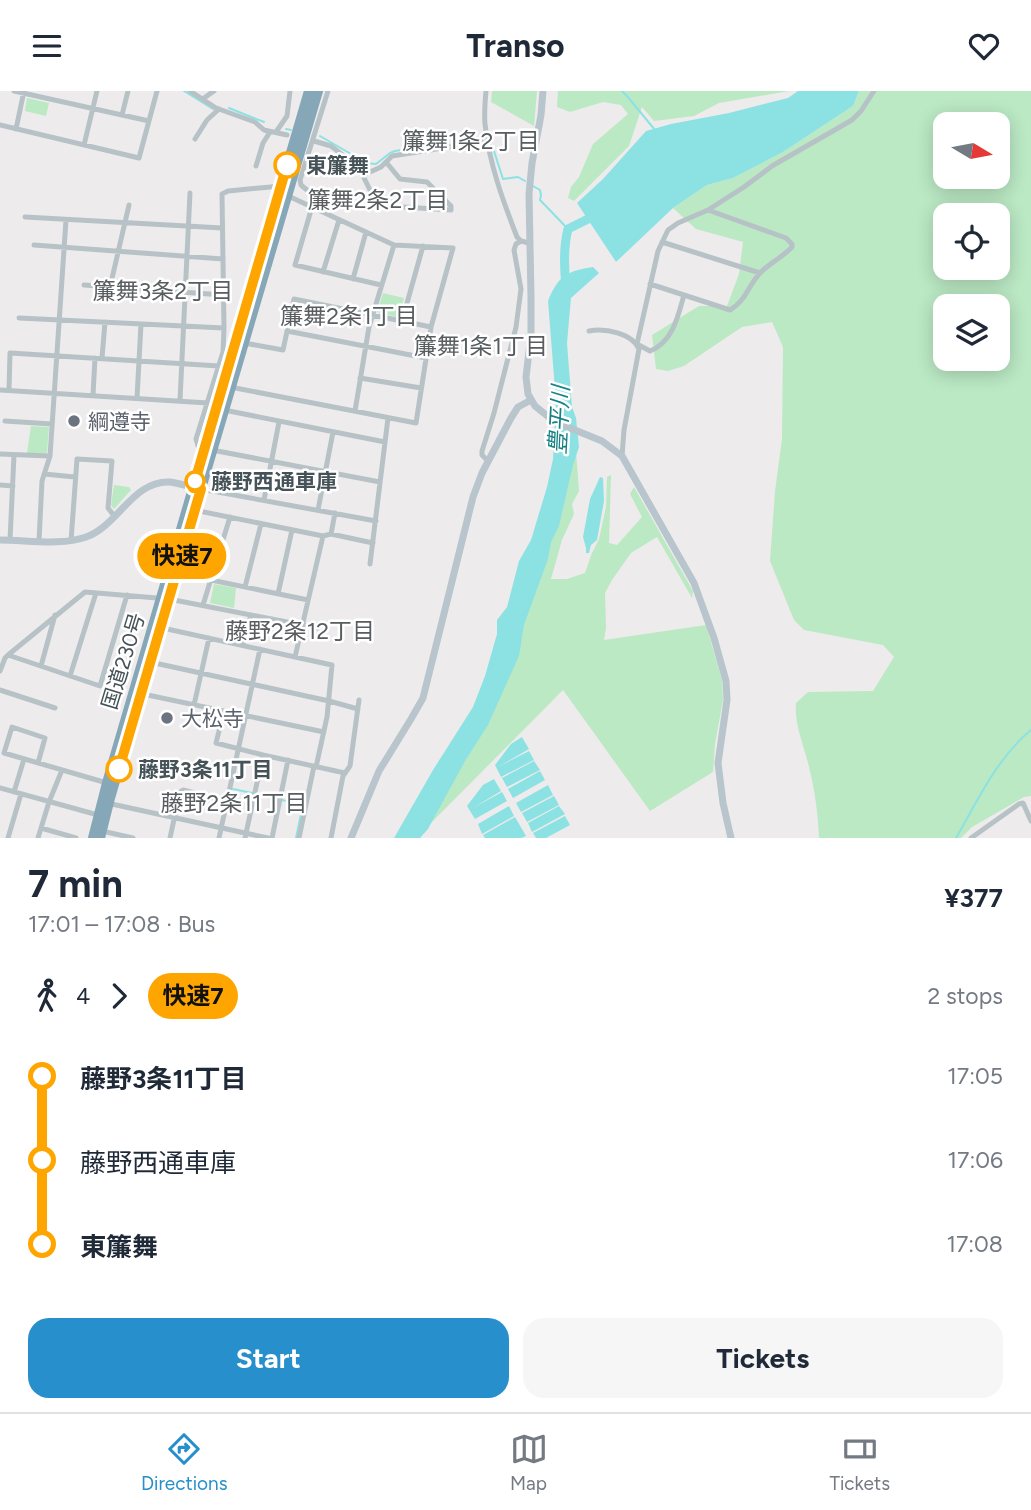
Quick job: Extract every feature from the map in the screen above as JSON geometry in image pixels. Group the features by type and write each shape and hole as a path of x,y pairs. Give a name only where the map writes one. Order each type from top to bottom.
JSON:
{"highway":[{"name":"国道230号","path":"209,452 283,191 317,91"},
{"name":"国道230号","path":"98,836 105,802 197,488 224,410 283,191"},
{"name":"国道230号","path":"98,836 98,815 105,802 107,783 138,693"}],"street":[{"path":"14,91 149,121"},
{"path":"84,145 97,91"},
{"path":"122,115 128,91"},
{"path":"0,125 139,157 157,91"},
{"path":"190,91 205,95 219,109 255,122 264,129 287,135"},
{"path":"205,95 214,91"},
{"path":"256,166 263,143 287,117 290,91"},
{"path":"317,91 314,141 300,180 301,185 313,194 295,265 381,285"},
{"path":"637,345 658,251 668,230 708,210 772,166 852,120 874,91"},
{"path":"16,129 24,92"},
{"path":"486,93 484,123 503,203 517,237 525,242"},
{"path":"543,93 530,179 525,242 531,284 531,335 526,385 533,403 555,422 602,441 622,456 694,583 714,638 727,689 719,763 722,793 732,838"},
{"path":"195,139 207,120 219,109"},
{"path":"314,141 331,146 370,172 381,167 392,156 487,141"},
{"path":"367,170 364,178 374,198 387,206 451,211 452,206 427,182 400,179 386,162"},
{"path":"230,387 415,423 431,327 453,249 394,244 311,207 283,191 228,191 222,194 223,352 196,439 200,449 380,482"},
{"path":"180,400 190,193"},
{"path":"110,287 129,205"},
{"path":"650,285 730,310 745,298 760,273 792,247 789,241 708,210"},
{"path":"25,218 222,228"},
{"path":"39,541 41,481 50,456 66,220"},
{"path":"324,272 339,220"},
{"path":"353,279 366,232"},
{"path":"488,461 482,451 516,327 521,289 514,250 516,244 525,242"},
{"path":"662,242 760,273"},
{"path":"355,411 372,314 394,244"},
{"path":"34,245 223,259"},
{"path":"402,321 423,246"},
{"path":"84,285 223,295"},
{"path":"637,345 650,351 666,340 673,330 684,295"},
{"path":"243,343 283,350 294,299 431,327"},
{"path":"19,317 224,328"},
{"path":"102,358 104,322"},
{"path":"137,398 141,324"},
{"path":"287,331 426,358"},
{"path":"589,331 617,333 635,341 639,349 624,430 622,456"},
{"path":"9,390 10,353 219,366"},
{"path":"93,395 95,358"},
{"path":"0,365 10,365"},
{"path":"360,378 421,388"},
{"path":"0,390 208,403"},
{"path":"351,838 379,771 423,698 473,497 488,461 518,407 533,403"},
{"path":"224,410 385,442"},
{"path":"370,564 388,418"},
{"path":"5,421 52,424"},
{"path":"264,500 279,422"},
{"path":"318,510 333,432"},
{"path":"0,454 50,456"},
{"path":"10,540 14,455"},
{"path":"71,541 77,459 112,461 108,508 115,517"},
{"path":"44,474 75,477"},
{"path":"0,540 71,541 98,532 136,495 152,485 170,482 376,521"},
{"path":"0,485 13,486"},
{"path":"191,510 373,543"},
{"path":"331,534 335,513"},
{"path":"203,605 230,517"},
{"path":"246,587 261,524"},
{"path":"278,594 292,530"},
{"path":"295,657 323,536"},
{"path":"211,580 308,600"},
{"path":"0,671 8,655 85,592 166,598 318,628"},
{"path":"70,676 96,593"},
{"path":"8,655 100,686 127,595"},
{"path":"41,666 55,615"},
{"path":"243,645 251,615"},
{"path":"157,626 332,665 324,732 299,838"},
{"path":"194,705 209,638"},
{"path":"219,838 260,649"},
{"path":"147,661 358,709"},
{"path":"0,690 55,708"},
{"path":"138,693 324,732"},
{"path":"331,838 345,773 350,766 359,700"},
{"path":"224,711 216,743 345,773"},
{"path":"38,763 45,738 12,727 4,753 24,759 107,783"},
{"path":"245,836 263,755"},
{"path":"8,838 24,759"},
{"path":"105,802 221,827 245,836 270,838 288,760"},
{"path":"38,838 62,770"},
{"path":"0,788 98,815"},
{"path":"170,838 180,792 183,790 227,801"},
{"path":"971,838 1019,804 1023,803 1031,821"},
{"path":"41,828 76,838"},
{"path":"98,836 133,838"}],"green space":[{"path":"492,91 537,91 534,126 491,102"},
{"path":"558,91 789,91 719,103 694,116 654,121 642,107 629,146 574,201 568,198 571,187 579,177 593,144 628,114 621,105 603,102 570,112 557,107"},
{"path":"859,91 1031,91 1031,796 1024,797 972,827 961,838 819,838 815,794 798,727 796,703 808,692 873,691 894,657 883,645 804,630 794,620 770,561 782,439 783,347 772,322 742,327 684,366 668,371 656,369 652,335 699,306 727,306 739,274 743,242 696,229 673,208 707,185 733,178 783,152 853,106"},
{"path":"27,98 49,103 46,116 25,111"},
{"path":"383,293 404,298 400,316 377,312"},
{"path":"31,426 49,427 45,454 27,453"},
{"path":"575,438 579,491 572,504 574,514 562,540 551,579 567,579 585,573 599,539 606,507 607,477 611,475 609,543 617,545 642,517 630,494 634,487 693,591 692,598 657,537 631,553 605,593 604,640 706,625 722,680 723,700 713,772 650,811 563,690 428,826 511,665"},
{"path":"114,485 129,487 131,490 114,509 111,505"},
{"path":"214,584 236,588 234,608 210,603"}],"water":[{"path":"798,91 859,91 853,106 783,152 733,178 707,185 673,208 616,262 577,203 603,179 646,131 788,98"},
{"path":"593,267 599,273 571,298 567,343 572,407 579,447 559,526 551,542 548,559 524,625 519,656 488,725 428,829 420,838 394,838 473,707 485,676 497,634 497,620 507,607 519,561 531,540 553,459 556,402 548,301 564,276 576,270"},
{"path":"600,477 603,478 604,501 597,540 591,545 589,553 586,553 583,537 590,499"},
{"path":"522,737 529,749 498,767 529,751 534,760 501,777 495,765 511,744"},
{"path":"534,761 540,770 507,787 502,778"},
{"path":"540,771 545,780 513,798 508,789"},
{"path":"494,779 501,791 473,808 502,792 507,801 475,819 467,806 483,785"},
{"path":"548,785 553,795 521,812 516,803"},
{"path":"554,796 559,805 527,822 522,813"},
{"path":"509,806 514,816 482,834 478,824"},
{"path":"559,806 565,814 532,832 528,823"},
{"path":"565,816 570,825 546,838 536,838 533,833"},
{"path":"515,817 526,836 485,838 483,835"}],"waterway":[{"path":"184,91 213,109"},
{"path":"622,91 655,130"},
{"path":"229,108 264,122"},
{"path":"286,129 291,130"},
{"path":"320,136 351,154"},
{"path":"471,138 483,140"},
{"path":"366,163 376,164 395,151 443,143"},
{"path":"490,146 503,179 518,177 525,181"},
{"path":"533,186 540,190 540,200 568,229"},
{"name":"豊平川","path":"566,286 564,257 568,229 598,214"},
{"path":"956,838 998,766 1031,730"},
{"path":"233,789 252,793"},
{"path":"258,795 277,799"},
{"path":"282,800 303,805 296,838"}],"bus line":[{"name":"快速7","path":"119,769 201,489 193,488 287,165"}],"place":[{"name":"東簾舞","path":"287,165"},
{"name":"綱遵寺","path":"74,421"},
{"name":"藤野西通車庫","path":"195,481"},
{"name":"大松寺","path":"167,718"},
{"name":"藤野3条11丁目","path":"119,769"}],"district":[{"name":"簾舞1条2丁目","path":"471,141"},
{"name":"簾舞2条2丁目","path":"378,200"},
{"name":"簾舞3条2丁目","path":"163,291"},
{"name":"簾舞2条1丁目","path":"349,316"},
{"name":"簾舞1条1丁目","path":"481,346"},
{"name":"藤野2条12丁目","path":"300,631"},
{"name":"藤野2条11丁目","path":"234,803"}]}
